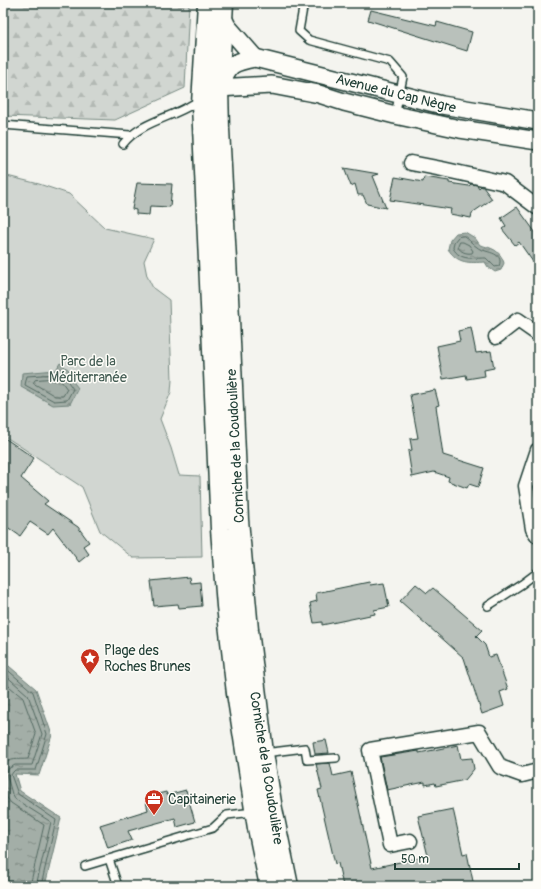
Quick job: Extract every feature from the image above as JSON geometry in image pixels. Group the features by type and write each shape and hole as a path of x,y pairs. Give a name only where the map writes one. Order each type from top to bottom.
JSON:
{"main road":[{"name":"Corniche de la Coudoulière","path":"216,6 219,141 229,304 238,520 249,637 264,753 264,810 270,886"},
{"name":"Corniche de la Coudoulière","path":"216,6 202,104 221,529 227,606 237,694 264,810 288,886"},
{"path":"202,104 218,88"}],"street":[{"path":"216,6 227,26 255,58"},
{"name":"Avenue du Cap Nègre","path":"218,88 229,67 237,62 255,58 442,106 538,122"},
{"path":"218,88 272,85 319,94 395,115 460,129 538,141"},
{"path":"411,164 442,169 505,183 538,208"},
{"path":"496,337 518,320 538,334"},
{"path":"538,450 526,486 533,529 538,536"},
{"path":"410,841 390,845 370,750 479,732 500,767 522,775 538,771"}],"lane":[{"path":"303,8 298,31 309,40 390,62 403,77 395,115"},
{"path":"123,144 130,135 144,127 193,104 202,104"},
{"path":"3,125 130,135"},
{"path":"488,606 538,572"},
{"path":"264,753 305,748 307,760 336,758"},
{"path":"85,866 213,828 227,815 264,810"},
{"path":"109,859 118,886"}],"green space":[{"path":"3,3 189,3 185,88 115,120 3,116"},
{"name":"Parc de la Méditerranée","path":"3,175 39,184 69,194 105,228 154,239 144,261 147,276 153,288 169,300 172,380 171,392 160,419 179,475 200,476 202,557 133,558 100,531 82,487 3,435"}],"water":[{"path":"465,232 475,238 480,245 498,252 504,263 501,270 495,272 488,267 485,262 464,262 452,254 448,249 450,240 456,233"},
{"path":"60,363 69,370 67,374 78,388 70,404 53,405 21,387 22,373 56,370"},
{"path":"3,661 36,689 52,735 39,775 15,774 20,791 61,818 45,886 3,886"}],"building":[{"path":"371,10 436,26 437,22 472,32 467,51 368,20"},
{"path":"344,168 379,174 373,176 386,208 367,204 363,195 358,195 355,184 351,186"},
{"path":"395,177 423,182 424,177 449,181 449,183 469,186 471,184 477,185 479,188 481,186 483,187 492,199 472,213 471,218 450,214 451,209 390,200"},
{"path":"137,183 172,184 170,207 150,206 149,215 136,214 136,210 132,209"},
{"path":"517,207 538,236 538,269 519,242 515,245 502,229 506,226 501,218"},
{"path":"471,328 476,353 491,351 494,368 484,370 485,376 467,379 466,375 443,379 437,346 460,341 458,331"},
{"path":"435,390 439,405 436,406 443,455 484,468 478,487 469,484 467,488 448,481 449,477 434,472 412,477 408,451 412,450 410,439 418,438 410,395"},
{"path":"3,437 34,458 21,478 48,501 44,504 78,527 89,542 83,546 89,554 79,562 53,528 48,534 30,522 20,536 3,524"},
{"path":"189,577 190,583 200,582 202,606 179,608 178,604 154,606 151,581"},
{"path":"369,582 370,585 384,583 389,607 374,610 375,614 322,625 322,622 314,623 310,603 317,601 316,593"},
{"path":"416,584 427,593 433,588 482,630 476,636 485,645 489,657 496,655 508,689 500,692 504,706 482,714 464,658 400,601"},
{"path":"326,740 329,753 315,754 313,742"},
{"path":"458,745 461,759 472,758 474,769 465,780 436,786 435,783 425,785 425,782 387,790 380,757 419,751 419,753"},
{"path":"330,763 333,776 351,772 372,868 428,856 418,816 453,809 463,854 467,853 474,886 343,886 338,863 335,864 318,790 322,789 316,764"},
{"path":"186,790 195,822 177,827 175,818 128,831 132,840 108,848 100,825 148,810 146,802 151,800 150,796 166,792 167,795"}],"place":[{"name":"Plage des Roches Brunes","path":"90,675"},
{"name":"Capitainerie","path":"154,816"}]}
